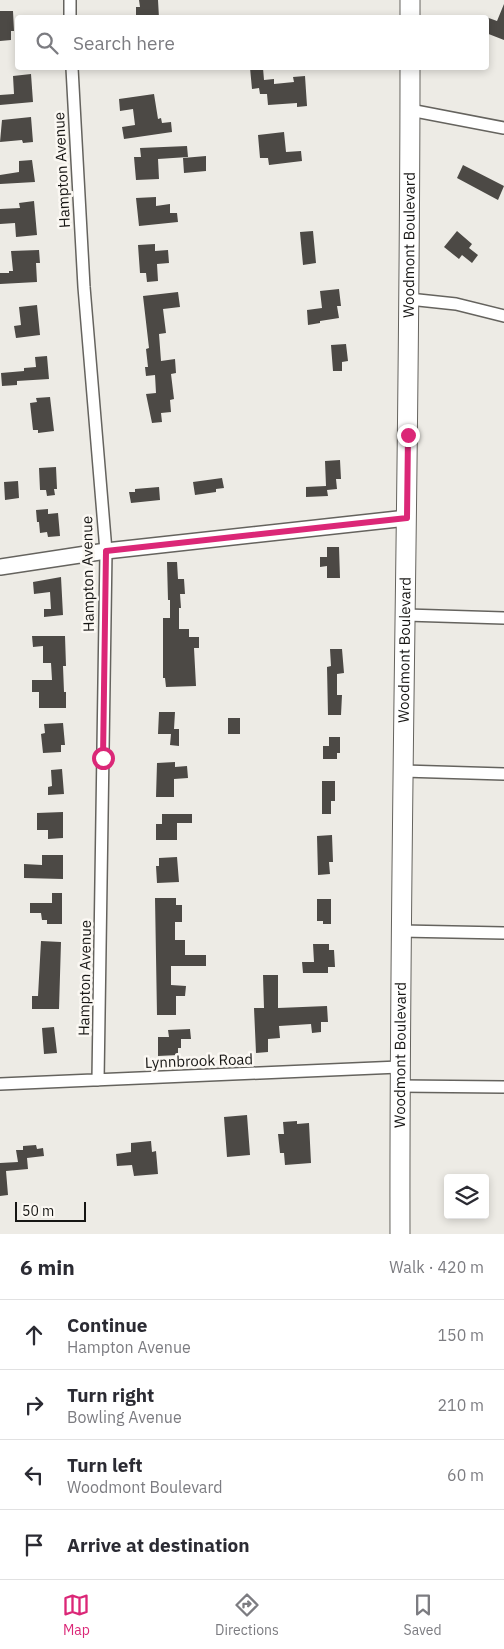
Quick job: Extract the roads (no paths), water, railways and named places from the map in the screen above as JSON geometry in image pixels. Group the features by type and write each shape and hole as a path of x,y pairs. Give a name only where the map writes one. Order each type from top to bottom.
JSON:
{"main road":[{"path":"410,0 410,15"},
{"name":"Woodmont Boulevard","path":"400,1234 399,1067 406,615 410,70"}],"street":[{"path":"70,0 70,15"},
{"name":"Hampton Avenue","path":"72,70 84,287 106,551 98,1080"},
{"path":"410,110 504,128"},
{"path":"409,299 456,304 504,316"},
{"path":"0,567 106,551 407,518"},
{"path":"406,615 504,618"},
{"path":"403,771 504,774"},
{"path":"402,931 504,933"},
{"name":"Lynnbrook Road","path":"0,1084 399,1067"},
{"path":"399,1086 504,1087"}]}
